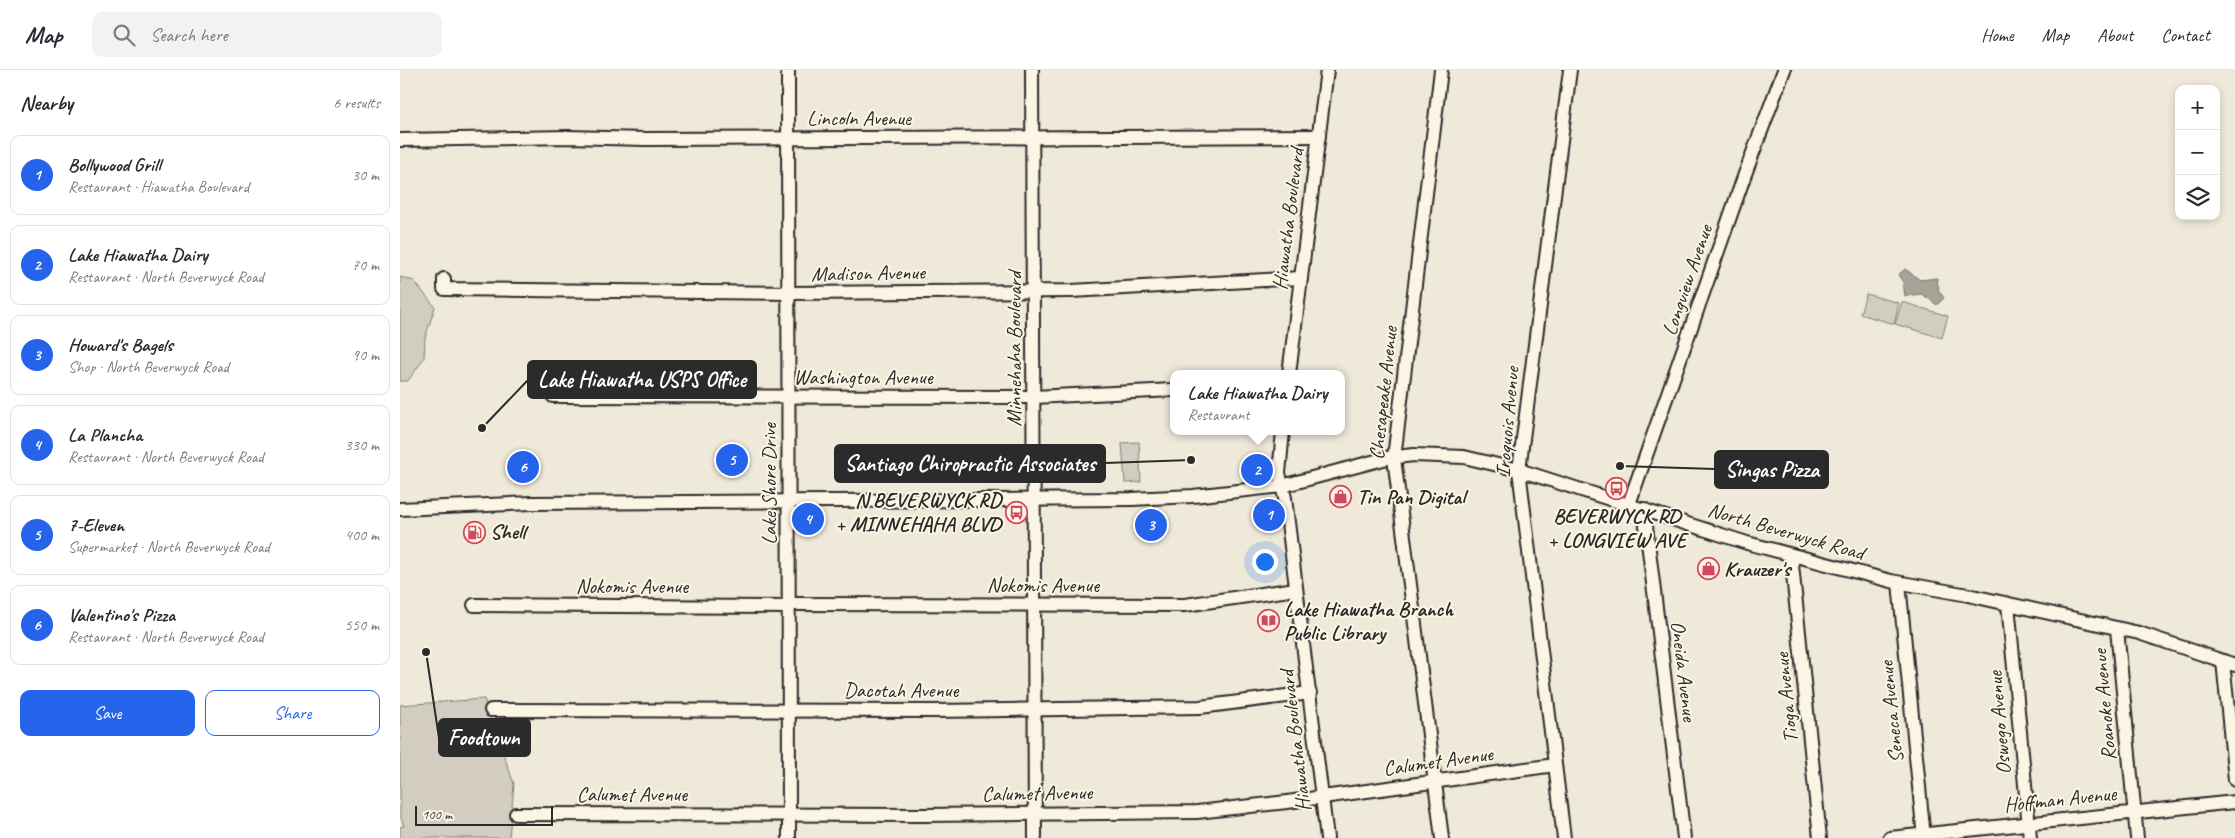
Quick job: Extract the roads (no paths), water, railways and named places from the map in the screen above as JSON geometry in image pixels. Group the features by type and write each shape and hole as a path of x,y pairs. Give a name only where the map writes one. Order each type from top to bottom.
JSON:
{"street":[{"name":"Lake Shore Drive","path":"788,70 790,838"},
{"name":"Minnehaha Boulevard","path":"1032,70 1035,838"},
{"name":"Hiawatha Boulevard","path":"1290,370 1327,70"},
{"name":"Chesapeake Avenue","path":"1441,70 1394,458 1442,838"},
{"name":"Iroquois Avenue","path":"1564,838 1519,470 1570,70"},
{"name":"Longview Avenue","path":"1629,504 1745,174 1784,70"},
{"name":"Lincoln Avenue","path":"400,140 1319,136"},
{"name":"Madison Avenue","path":"444,279 444,289 789,293 1072,291 1301,278"},
{"name":"Washington Avenue","path":"553,396 1034,397 1170,390"},
{"name":"Hiawatha Boulevard","path":"1283,435 1279,473 1310,693 1327,838"},
{"name":"North Beverwyck Road","path":"400,509 532,503 1123,500 1193,496 1282,486 1394,458 1423,454 1464,457 1519,470 1747,543 1791,555 1899,583 1968,595 2139,633 2229,663"},
{"name":"Oneida Avenue","path":"1644,510 1684,838"},
{"name":"Tioga Avenue","path":"1791,555 1820,838"},
{"name":"Seneca Avenue","path":"1899,583 1924,836"},
{"name":"Nokomis Avenue","path":"474,605 1185,605 1296,589"},
{"name":"Oswego Avenue","path":"2008,604 2030,838"},
{"name":"Roanoke Avenue","path":"2117,629 2137,838"},
{"path":"2229,663 2235,780"},
{"name":"Dacotah Avenue","path":"491,710 1200,707 1310,693"},
{"name":"Calumet Avenue","path":"516,814 1035,814 1197,812 1555,765"},
{"name":"Hoffman Avenue","path":"1890,838 1924,836 2135,811 2235,802"}],"place":[{"name":"Lake Hiawatha USPS Office","path":"482,428"},
{"name":"7-Eleven","path":"732,460"},
{"name":"Santiago Chiropractic Associates","path":"1191,460"},
{"name":"Singas Pizza","path":"1620,466"},
{"name":"Valentino's Pizza","path":"523,467"},
{"name":"Lake Hiawatha Dairy","path":"1257,470"},
{"name":"BEVERWYCK RD + LONGVIEW AVE","path":"1617,489"},
{"name":"Tin Pan Digital","path":"1341,497"},
{"name":"N BEVERWYCK RD + MINNEHAHA BLVD","path":"1017,512"},
{"name":"Bollywood Grill","path":"1269,515"},
{"name":"La Plancha","path":"808,519"},
{"name":"Howard's Bagels","path":"1151,525"},
{"name":"Shell","path":"474,532"},
{"name":"Krauzer's","path":"1708,569"},
{"name":"Lake Hiawatha Branch Public Library","path":"1268,621"},
{"name":"Foodtown","path":"426,652"}]}
